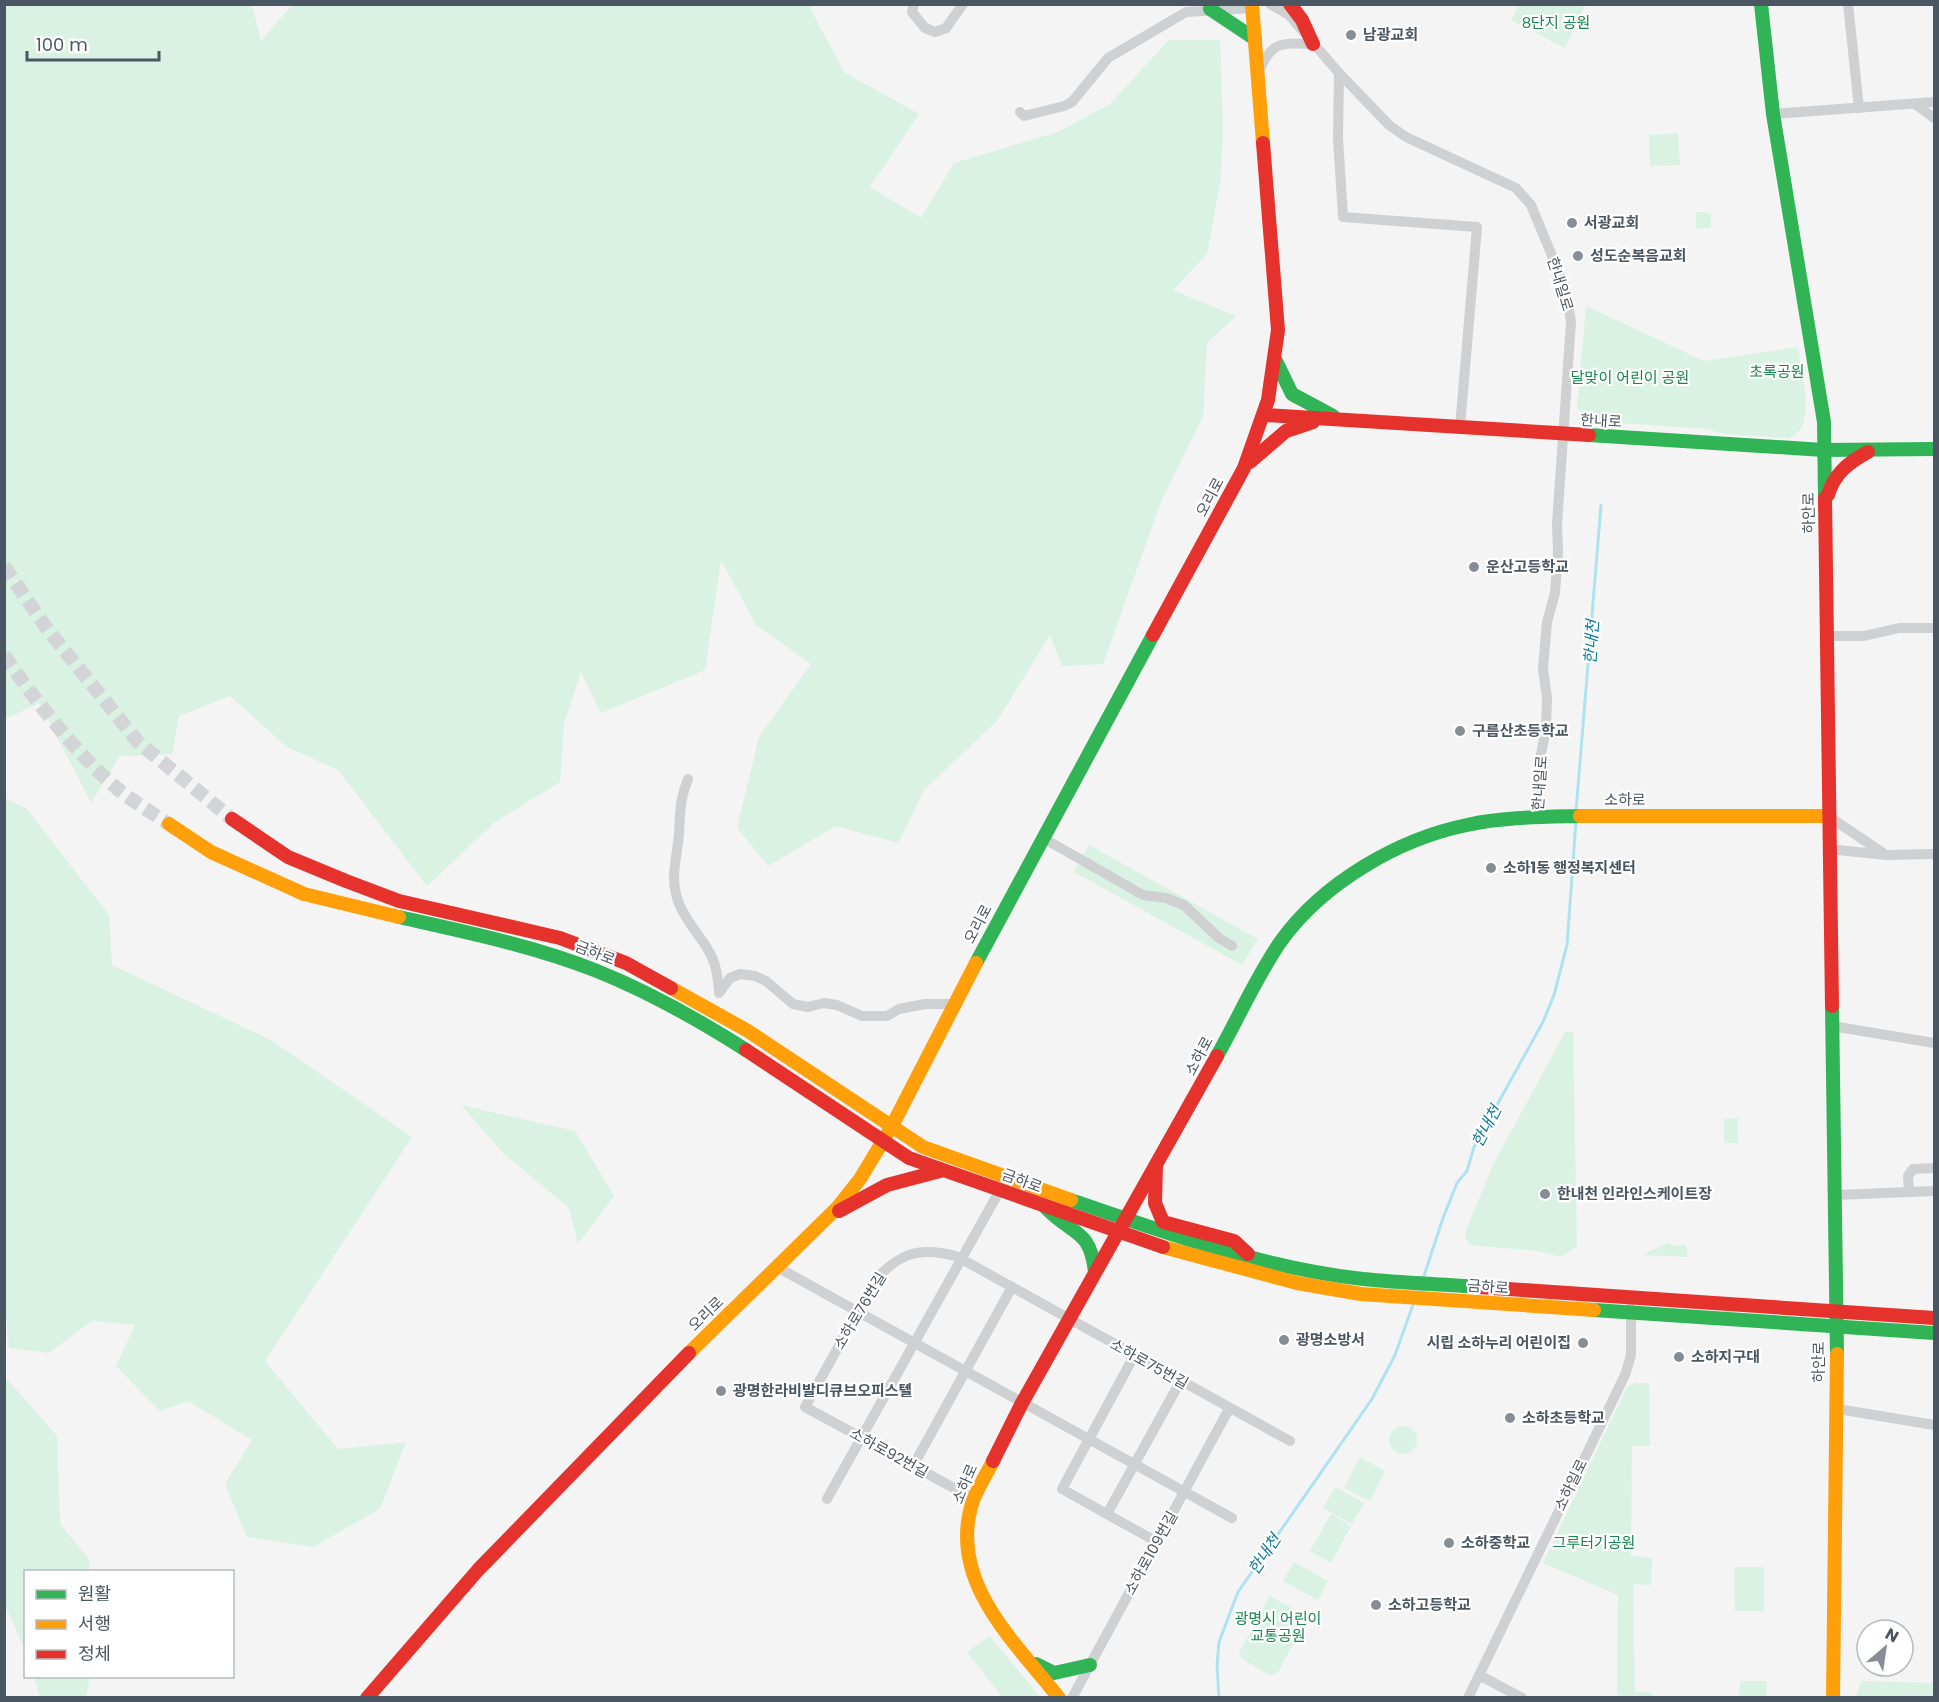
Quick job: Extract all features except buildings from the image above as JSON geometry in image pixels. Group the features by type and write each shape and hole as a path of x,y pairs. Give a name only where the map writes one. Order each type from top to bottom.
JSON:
{"main road":[{"path":"1290,4 1302,20 1313,44"},
{"name":"하안로","path":"1761,4 1773,114 1824,422 1828,849 1836,1195 1838,1409 1833,1698"},
{"name":"오리로","path":"367,1698 441,1610 531,1514 638,1403 829,1216 860,1179 892,1126 1042,838 1244,468 1266,415 1276,361 1278,330 1252,6"},
{"path":"1210,9 1255,39"},
{"path":"1276,361 1292,394 1301,401 1340,420"},
{"name":"한내로","path":"1266,415 1824,450 1935,449"},
{"path":"1244,468 1273,438 1286,430 1307,423 1340,420"},
{"path":"1825,506 1830,484 1836,476 1853,460 1870,451"},
{"name":"소하로","path":"1059,1698 989,1609 971,1574 967,1531 974,1499 1022,1403 1281,942 1311,908 1384,856 1421,838 1461,826 1555,817 1828,816"},
{"name":"금하로","path":"232,819 288,857 399,901 519,927 599,952 677,989 717,1013 923,1147 1125,1220 1305,1270 1401,1284 1935,1318"},
{"name":"금하로","path":"169,824 211,852 304,894 350,907 510,943 595,970 630,985 712,1029 803,1085 909,1158 1167,1248 1297,1283 1394,1297 1935,1333"},
{"path":"1156,1166 1156,1190 1153,1203 1156,1214 1163,1222 1234,1241 1252,1257"},
{"path":"829,1216 887,1183 908,1176 944,1170"},
{"path":"1045,1207 1057,1221 1084,1235 1091,1244 1095,1272"},
{"path":"1031,1661 1054,1673 1090,1665"}],"street":[{"path":"914,4 912,12 925,28 935,32 946,28 963,4"},
{"name":"한내일로","path":"1270,4 1289,15 1339,73 1389,124 1406,137 1516,188 1531,205 1569,304 1571,322 1565,435 1557,524 1555,593 1547,622 1543,669 1547,697 1546,728 1539,765 1537,818"},
{"path":"1848,4 1859,108"},
{"path":"1020,112 1024,116 1072,102 1108,58 1186,12 1252,6"},
{"path":"1258,74 1267,54 1281,44 1288,41 1313,44"},
{"path":"1339,73 1338,138 1343,217 1477,226 1460,427"},
{"path":"1773,114 1935,102"},
{"path":"1914,103 1935,118"},
{"path":"1826,636 1863,636 1899,628 1935,627"},
{"path":"688,779 680,798 678,843 672,879 680,905 715,960 719,993 717,1013"},
{"path":"1828,816 1886,855"},
{"path":"1042,838 1143,896 1166,898 1184,905 1219,938 1232,946"},
{"path":"1828,849 1886,855 1935,854"},
{"path":"719,993 730,978 740,974 755,976 766,981 794,1004 808,1007 824,1003 842,1007 862,1016 887,1016 898,1009 925,1004 954,1004"},
{"path":"1832,1026 1935,1043"},
{"path":"1909,1192 1908,1176 1913,1169 1935,1168"},
{"path":"827,1499 1000,1191"},
{"path":"1836,1195 1935,1191"},
{"name":"소하로76번길","path":"805,1407 876,1279 893,1262 903,1256 938,1252 961,1259 1069,1319"},
{"path":"777,1267 1232,1518"},
{"path":"913,1466 1012,1287"},
{"name":"소하일로","path":"1468,1698 1625,1375 1631,1355 1630,1298"},
{"name":"소하로75번길","path":"1069,1319 1290,1441"},
{"path":"1134,1356 1062,1489 1157,1542"},
{"path":"1107,1514 1180,1382"},
{"name":"소하로92번길","path":"805,1407 974,1499"},
{"name":"소하로109번길","path":"1072,1698 1229,1409"},
{"path":"1838,1409 1935,1425"},
{"path":"1479,1675 1522,1698"}],"green space":[{"name":"8단지 공원","path":"1519,4 1585,5 1565,48 1511,20"},
{"path":"4,5 252,5 261,41 292,5 813,5 811,10 844,72 919,114 870,187 921,218 954,163 1058,132 1110,104 1169,40 1220,40 1223,131 1220,184 1207,254 1173,290 1236,316 1207,343 1203,416 1162,499 1103,664 1062,666 1050,635 997,721 924,790 898,843 836,826 768,866 737,828 759,737 811,664 756,625 721,560 705,670 601,713 581,672 564,724 560,782 495,822 427,886 338,770 287,747 230,696 179,716 172,754 120,756 91,803 40,703 5,719"},
{"path":"1678,133 1680,165 1650,166 1649,135"},
{"path":"1696,212 1711,213 1711,228 1696,229"},
{"name":"달맞이 어린이 공원","path":"1586,306 1704,361 1798,347 1805,398 1803,424 1797,433 1788,438 1724,434 1707,429 1590,421 1577,408"},
{"path":"5,798 27,809 109,915 112,965 271,1040 412,1137 265,1361 338,1449 406,1442 380,1509 313,1547 247,1537 225,1484 252,1440 188,1401 160,1411 116,1366 135,1325 92,1321 49,1353 9,1348 4,1296"},
{"path":"1089,845 1258,939 1242,965 1074,872"},
{"path":"1565,1032 1573,1032 1577,1246 1561,1257 1538,1251 1470,1245 1465,1237 1466,1230 1493,1165"},
{"path":"461,1105 575,1131 614,1196 578,1244 569,1208 503,1153"},
{"path":"1738,1118 1738,1143 1724,1143 1724,1119"},
{"path":"1667,1243 1675,1246 1686,1245 1688,1257 1642,1255"},
{"path":"8,1380 57,1436 60,1524 89,1559 90,1570 24,1570 24,1648 5,1605 4,1381"},
{"name":"그루터기공원","path":"1635,1383 1649,1383 1650,1446 1632,1446 1631,1556 1652,1558 1651,1585 1633,1584 1635,1692 1653,1693 1653,1697 1623,1697 1617,1694 1618,1595 1543,1563 1627,1387"},
{"path":"1403,1426 1413,1430 1417,1440 1413,1450 1403,1454 1393,1450 1389,1440 1393,1430"},
{"path":"1360,1457 1385,1471 1370,1501 1344,1488"},
{"path":"1335,1487 1364,1503 1352,1524 1323,1508"},
{"path":"1331,1514 1351,1526 1331,1563 1310,1551"},
{"path":"1294,1562 1328,1581 1318,1600 1283,1581"},
{"path":"1734,1567 1764,1567 1764,1611 1735,1611"},
{"name":"광명시 어린이 교통공원","path":"1270,1596 1303,1614 1305,1620 1279,1671 1271,1676 1242,1659 1239,1653"},
{"path":"990,1636 1040,1697 1002,1697 967,1652"},
{"path":"35,1678 90,1678 86,1698 40,1697"},
{"path":"1740,1681 1767,1681 1766,1697 1739,1697"},
{"path":"1861,1681 1934,1683 1934,1697 1856,1697"}],"waterway":[{"name":"한내천","path":"1576,811 1601,505"},
{"name":"한내천","path":"1423,1279 1457,1183 1467,1171 1474,1147 1485,1132 1492,1114 1543,1022 1554,995 1567,945 1576,821"},
{"name":"한내천","path":"1219,1698 1217,1665 1219,1642 1238,1592 1372,1399 1395,1355 1414,1302"}],"tunnel":[{"path":"4,566 48,630 138,742 232,819"},
{"path":"4,655 43,708 88,761 119,790 169,824"}],"traffic: fast":[{"path":"1761,4 1773,114 1824,422 1825,498"},
{"path":"1210,9 1255,39"},
{"path":"1276,361 1292,394 1333,416"},
{"path":"1589,435 1824,450 1934,449"},
{"path":"976,963 1153,635"},
{"path":"1217,1056 1255,983 1281,941 1298,920 1340,882 1389,853 1441,832 1481,822 1580,816"},
{"path":"399,917 524,947 597,971 673,1007 746,1050"},
{"path":"1832,1006 1837,1354"},
{"path":"1071,1200 1215,1248 1289,1267 1363,1279 1478,1287"},
{"path":"1046,1208 1084,1240 1093,1258 1095,1272"},
{"path":"1594,1310 1934,1333"},
{"path":"1036,1664 1054,1673 1090,1665"}],"traffic: slow":[{"path":"1252,4 1263,143"},
{"path":"1580,816 1828,816"},
{"path":"169,824 211,852 304,894 399,917"},
{"path":"689,1353 837,1208 860,1179 892,1126 976,963"},
{"path":"671,988 748,1031 923,1147 1071,1200"},
{"path":"1163,1247 1297,1283 1361,1294 1594,1310"},
{"path":"1833,1698 1837,1354"},
{"path":"993,1461 971,1507 967,1535 970,1562 978,1587 991,1611 1059,1698"}],"traffic: jam":[{"path":"1290,4 1302,20 1313,44"},
{"path":"1153,635 1244,468 1268,400 1278,330 1263,143"},
{"path":"1266,415 1589,435"},
{"path":"1250,462 1286,431 1313,422"},
{"path":"1828,495 1843,469 1868,452"},
{"path":"1825,498 1832,1006"},
{"path":"232,819 288,857 346,881 399,901 560,938 626,963 671,988"},
{"path":"746,1050 909,1158 1163,1247"},
{"path":"993,1461 1022,1403 1217,1056"},
{"path":"1156,1166 1155,1203 1163,1222 1234,1241 1248,1254"},
{"path":"839,1211 887,1185 940,1171"},
{"path":"1478,1287 1934,1318"},
{"path":"367,1698 478,1570 689,1353"}],"place":[{"name":"남광교회","path":"1351,35"},
{"name":"서광교회","path":"1572,223"},
{"name":"성도순복음교회","path":"1578,256"},
{"name":"운산고등학교","path":"1474,567"},
{"name":"구름산초등학교","path":"1460,731"},
{"name":"소하1동 행정복지센터","path":"1491,868"},
{"name":"한내천 인라인스케이트장","path":"1545,1194"},
{"name":"광명소방서","path":"1284,1340"},
{"name":"시립 소하누리 어린이집","path":"1583,1343"},
{"name":"소하지구대","path":"1679,1357"},
{"name":"광명한라비발디큐브오피스텔","path":"721,1391"},
{"name":"소하초등학교","path":"1510,1418"},
{"name":"소하중학교","path":"1449,1543"},
{"name":"소하고등학교","path":"1376,1605"}],"park label":[{"name":"초록공원","path":"1777,372"}]}
